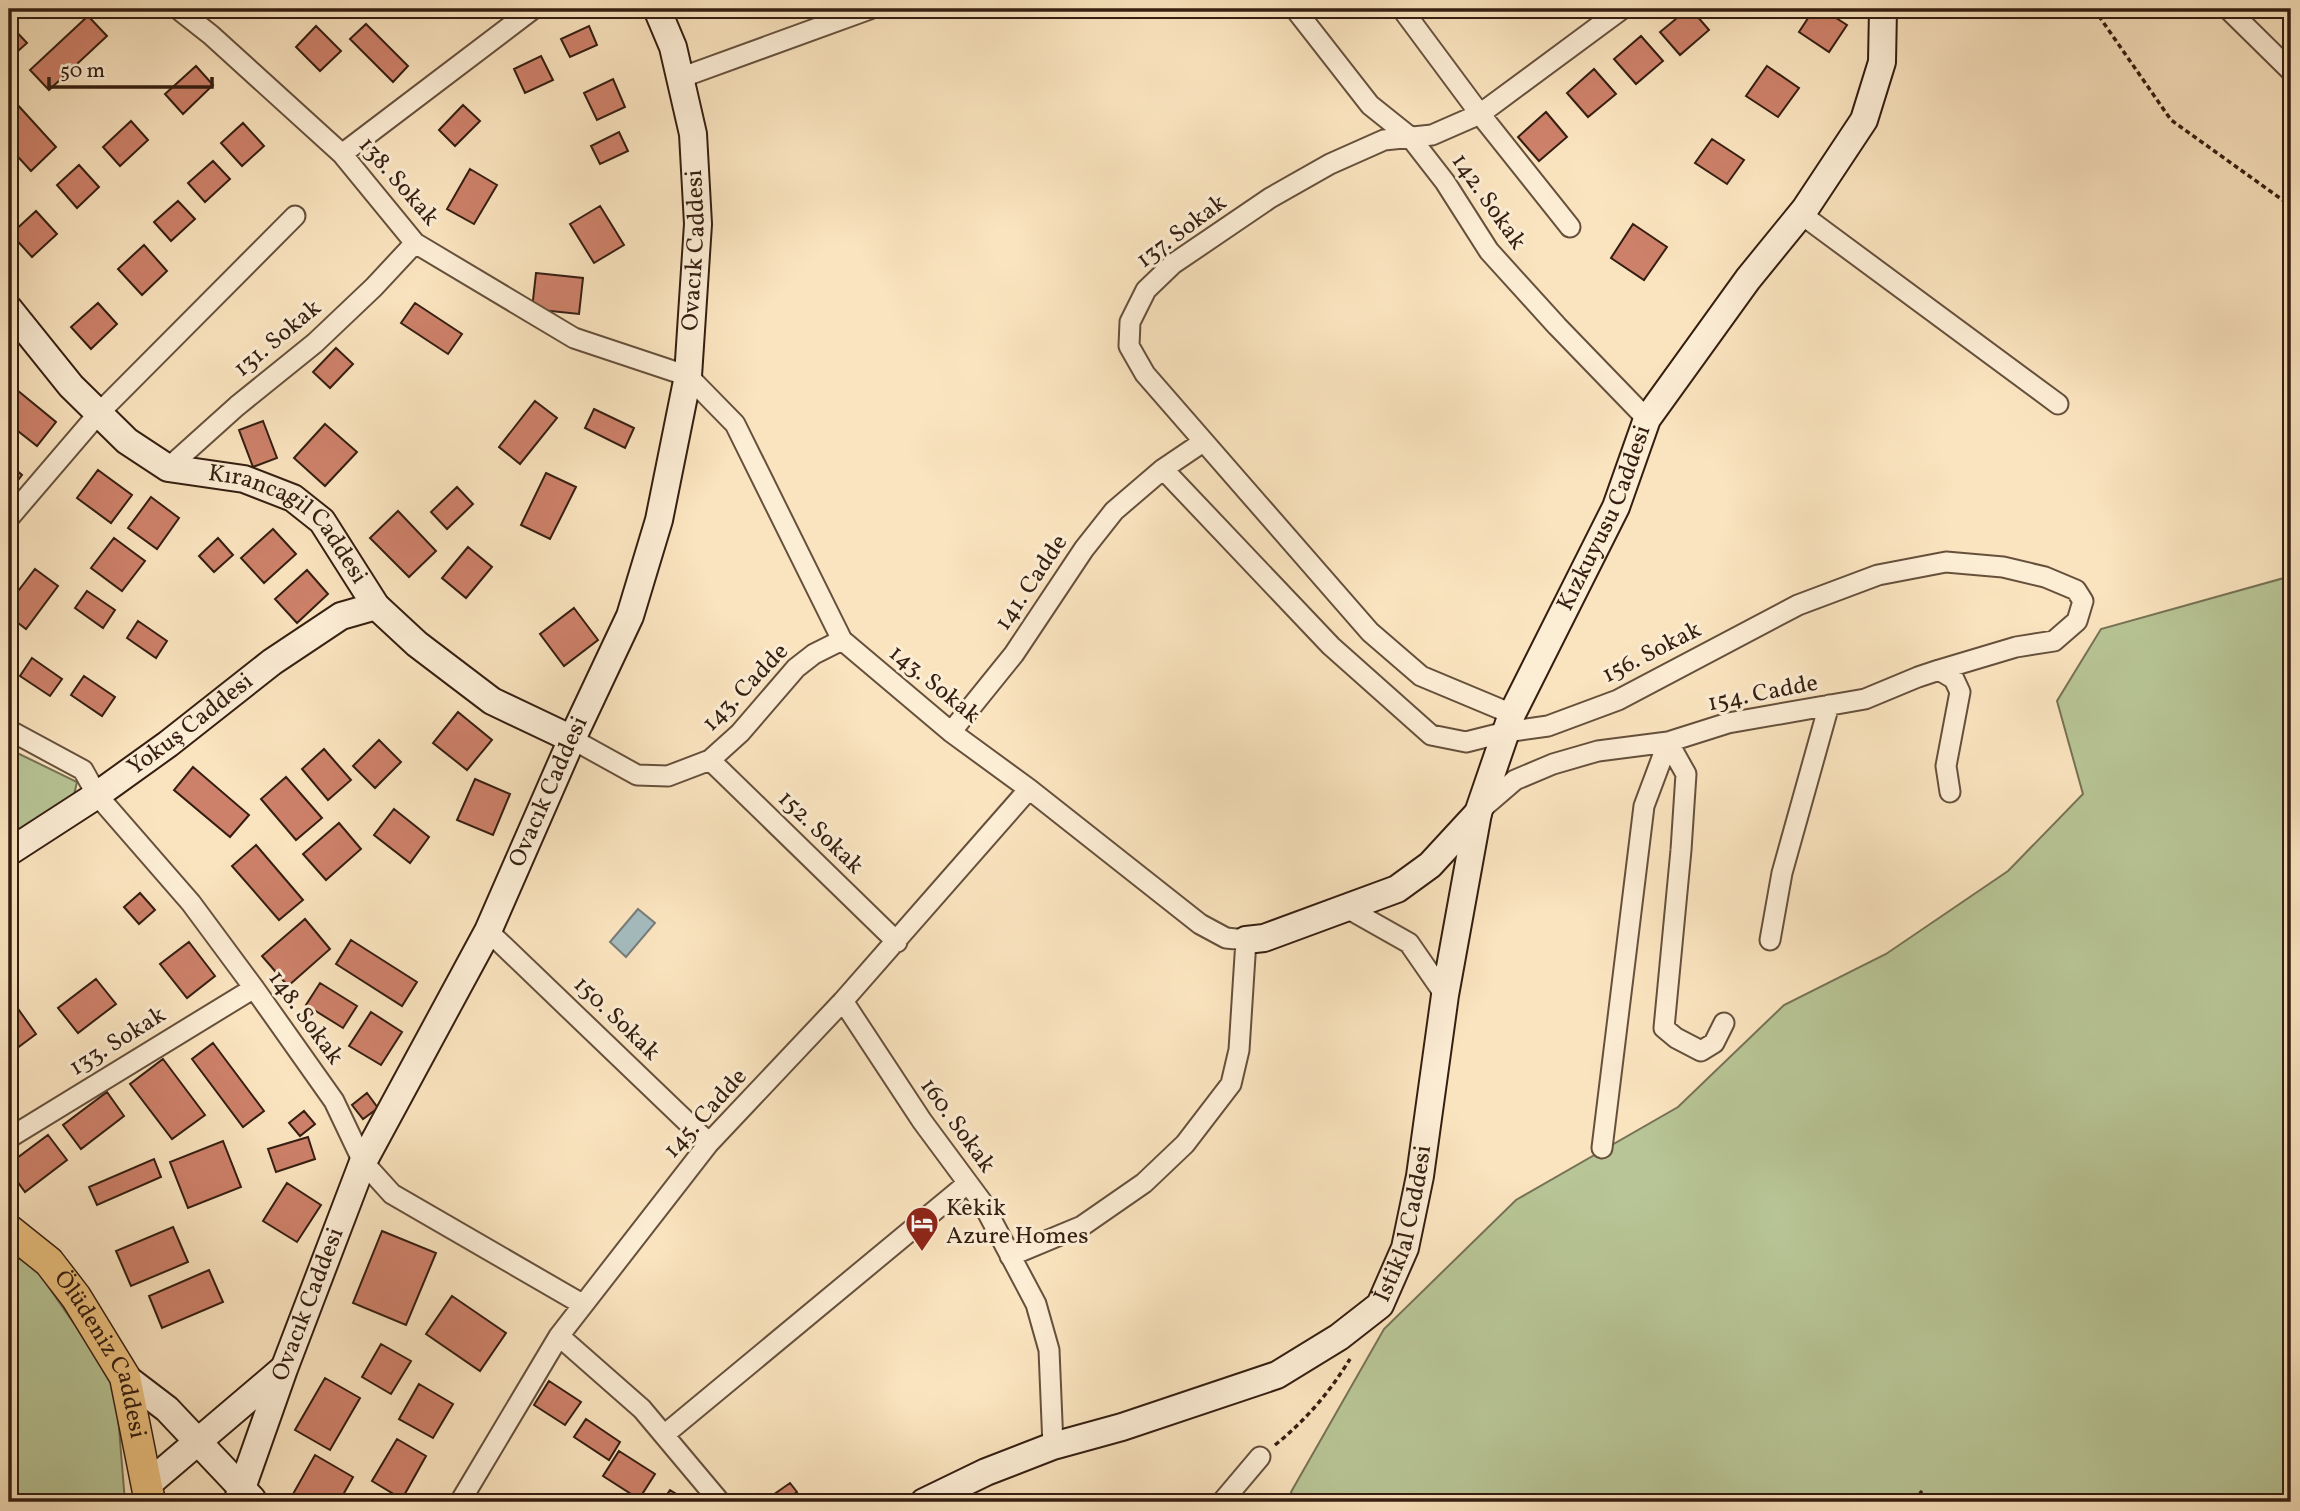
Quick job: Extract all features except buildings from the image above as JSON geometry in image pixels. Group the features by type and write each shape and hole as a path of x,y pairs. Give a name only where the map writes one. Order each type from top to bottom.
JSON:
{"main road":[{"name":"Ölüdeniz Caddesi","path":"9,1230 50,1262 76,1297 125,1377 149,1493"}],"street":[{"name":"138. Sokak","path":"178,9 211,35 342,154 415,243 574,338 688,376"},
{"path":"342,154 533,9"},
{"name":"Ovacık Caddesi","path":"149,1493 197,1441 284,1369 363,1162 488,931 572,739 630,616 659,520 688,376 698,224 693,134 673,47 657,9"},
{"path":"680,78 870,9"},
{"name":"142. Sokak","path":"1295,9 1370,105 1410,137 1445,182 1489,251 1647,419"},
{"path":"1402,9 1570,228"},
{"name":"Kızkuyusu Caddesi","path":"1246,940 1264,938 1397,889 1430,865 1478,813 1509,723 1616,507 1647,419 1748,279 1801,214 1864,120 1882,62 1883,9"},
{"path":"2228,9 2291,71"},
{"name":"137. Sokak","path":"1509,723 1421,676 1370,632 1145,374 1129,346 1130,322 1146,290 1174,264 1270,198 1330,164 1384,140 1432,135 1480,114 1618,10"},
{"path":"1801,214 2058,404"},
{"path":"9,518 98,414 295,216"},
{"name":"131. Sokak","path":"168,468 237,406 316,343 415,243"},
{"name":"Kırancagil Caddesi","path":"9,309 71,386 127,441 168,468 244,479 293,498 322,521 376,606 417,644 492,701 572,739"},
{"name":"143. Sokak","path":"688,376 735,424 842,640 951,732 1029,789 1200,924 1226,938 1246,940"},
{"name":"141. Cadde","path":"951,732 1014,654 1084,549 1114,510 1163,469 1203,442"},
{"name":"156. Sokak","path":"1163,469 1331,646 1431,735 1466,742 1509,723 1548,726 1618,700 1798,605 1878,575 1946,562 2003,567 2045,577 2076,590 2083,601 2077,621 2054,641 2016,647 1939,670"},
{"name":"Yokuş Caddesi","path":"9,852 97,795 168,744 272,662 341,616 376,606"},
{"name":"143. Cadde","path":"572,739 636,775 668,776 710,760 740,733 796,668 814,654 842,640"},
{"path":"1939,670 1954,679 1960,692 1946,766 1950,792"},
{"name":"154. Cadde","path":"1478,813 1515,780 1553,764 1598,751 1668,742 1728,723 1865,699 1939,670"},
{"path":"1770,940 1782,873 1829,705"},
{"name":"148. Sokak","path":"9,730 82,770 97,795 191,903 254,988 334,1101 363,1162 392,1194 582,1304"},
{"path":"1668,742 1686,774 1664,1028 1676,1038 1701,1051 1714,1043 1724,1023"},
{"path":"1602,1148 1644,806 1668,742"},
{"name":"152. Sokak","path":"710,760 897,942"},
{"name":"145. Cadde","path":"460,1502 559,1336 709,1143 843,1002 1029,789"},
{"name":"İstiklal Caddesi","path":"924,1502 986,1472 1053,1446 1122,1427 1277,1375 1339,1337 1380,1305 1405,1248 1420,1176 1445,995 1478,813"},
{"path":"1347,908 1409,943 1445,995"},
{"name":"150. Sokak","path":"488,931 709,1143"},
{"path":"1010,1256 1082,1226 1144,1183 1185,1144 1231,1084 1240,1050 1246,940"},
{"name":"133. Sokak","path":"9,1138 254,988"},
{"name":"160. Sokak","path":"843,1002 922,1121 982,1202 1036,1304 1049,1350 1053,1446"},
{"path":"664,1435 968,1183"},
{"path":"559,1336 642,1409 720,1502"},
{"path":"245,1498 284,1369"},
{"path":"125,1377 167,1409 245,1498"},
{"path":"1222,1502 1260,1457"}],"path":[{"path":"2094,9 2171,120 2291,206"},
{"path":"1260,1457 1301,1424 1331,1388 1355,1349"},
{"path":"1916,1502 1921,1492 1923,1502"}],"green space":[{"path":"2291,576 2291,1502 1296,1502 1291,1492 1384,1329 1516,1200 1678,1107 1784,1005 1886,954 2008,871 2083,794 2057,701 2101,629"},
{"path":"9,749 77,782 74,795 9,838"},
{"path":"9,1253 34,1266 91,1348 116,1391 125,1502 9,1502"}],"water":[{"path":"638,909 655,923 626,957 610,942"}],"place":[{"name":"Kekik Azure Homes","path":"922,1253"}]}
